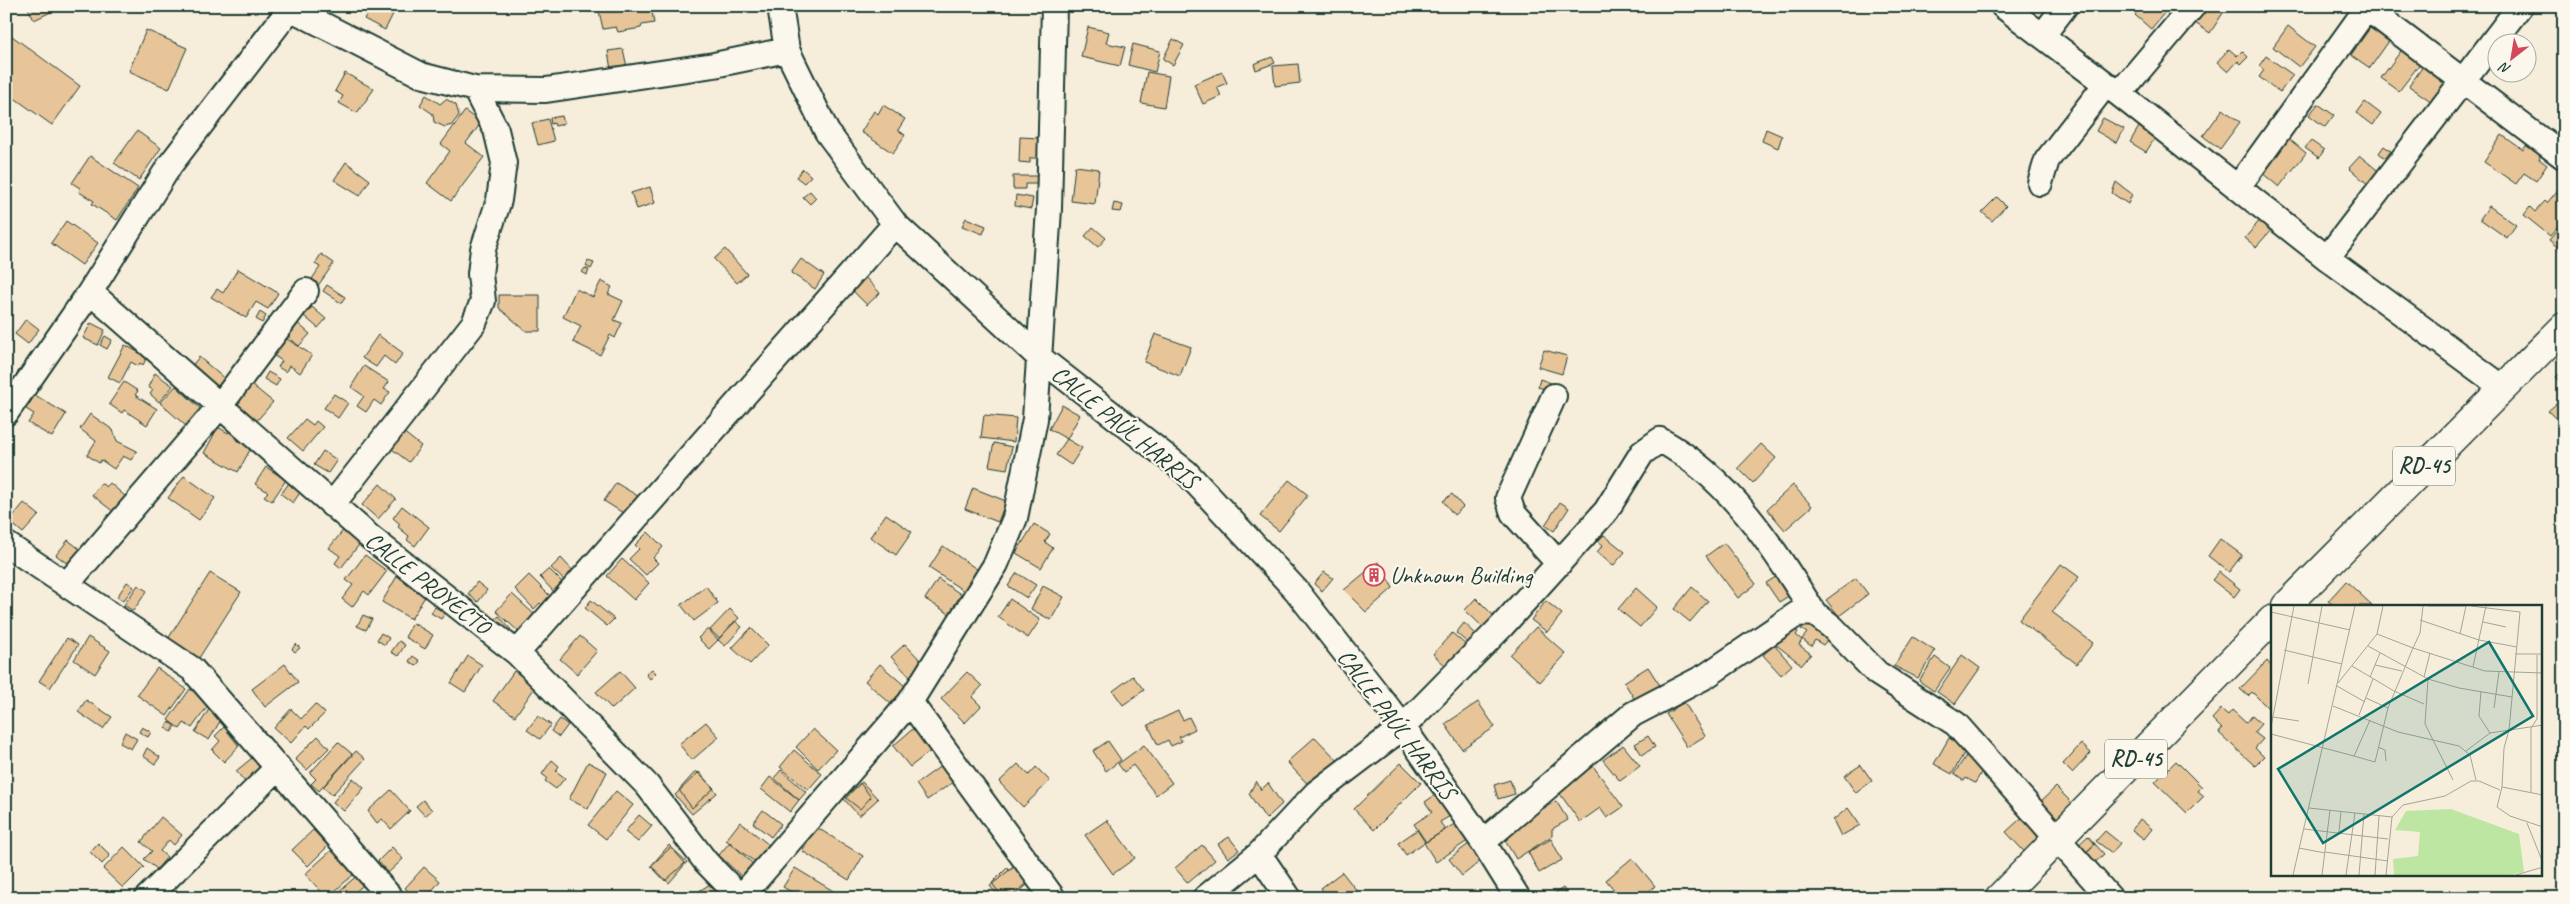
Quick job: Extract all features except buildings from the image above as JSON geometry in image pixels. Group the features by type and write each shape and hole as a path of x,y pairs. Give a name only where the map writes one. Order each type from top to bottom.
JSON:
{"main road":[{"name":"RD-45","path":"2287,605 2502,387 2564,327"},
{"name":"RD-45","path":"1999,898 2271,621"}],"street":[{"name":"CALLE PAÚL HARRIS","path":"780,6 787,50 827,132 895,224 1040,358 1186,472 1296,590 1403,726 1483,842 1518,898"},
{"path":"741,897 910,702 991,572 1015,518 1035,419 1040,358 1049,209 1054,6"},
{"path":"2002,6 2043,35 2327,258 2502,387"},
{"path":"2043,35 2065,6"},
{"path":"2040,184 2047,160 2112,89 2193,6"},
{"path":"2327,258 2520,6"},
{"path":"6,413 90,292 170,165 289,7 421,75 474,89 546,90 714,65 787,50"},
{"path":"2238,187 2365,7 2564,157"},
{"path":"332,505 474,323 483,301 480,274 483,249 499,200 504,163 496,130 474,89"},
{"path":"517,653 895,224"},
{"path":"67,584 219,407 306,291"},
{"name":"CALLE PROYECTO","path":"90,292 219,407 371,538 517,653 647,785 706,862 741,897"},
{"path":"1554,396 1508,498 1513,513 1559,564"},
{"path":"1205,898 1259,854 1316,793 1403,726 1502,626 1559,564 1606,511 1642,453 1660,440 1680,451 1733,500 1776,551 1814,613 1832,626 1877,673 1956,724 2110,898"},
{"path":"6,544 192,669 392,898"},
{"path":"1483,842 1632,714 1706,676 1796,614 1814,613"},
{"path":"910,702 1053,898"},
{"path":"148,898 278,766"},
{"path":"1259,854 1288,898"}],"place":[{"name":"Unknown Building","path":"1374,575"}]}
